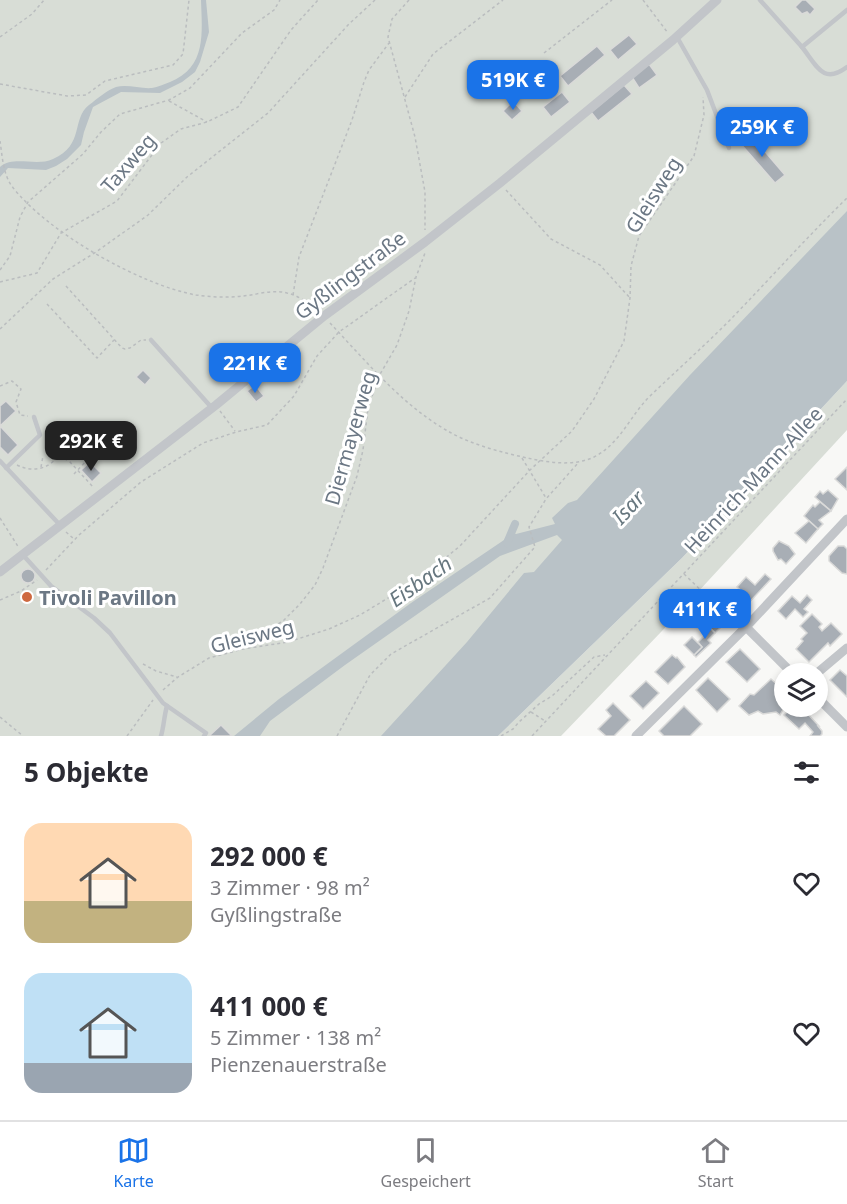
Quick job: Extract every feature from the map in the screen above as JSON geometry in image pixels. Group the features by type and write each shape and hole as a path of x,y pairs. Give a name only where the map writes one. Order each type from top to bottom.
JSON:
{"street":[{"name":"Gyßlingstraße","path":"0,572 214,406 324,316 425,242 500,183 675,38 717,0"},
{"path":"643,734 847,519"},
{"path":"746,627 782,663"},
{"path":"828,664 847,648"},
{"path":"828,708 847,727"}],"lane":[{"path":"760,0 822,73 828,76 836,75 847,67"},
{"path":"802,47 847,10"},
{"path":"675,38 707,90 729,148"},
{"path":"151,340 214,406"},
{"path":"6,468 40,435 34,417"},
{"path":"0,461 61,526"},
{"path":"22,553 51,586 99,622 167,706 206,733 204,736"},
{"path":"161,736 167,706"}],"path":[{"path":"0,38 32,14 44,0"},
{"path":"0,84 67,96 86,95 105,81 173,65 183,54 189,0"},
{"path":"0,270 10,256 20,217 28,202 83,154 120,114 169,100 190,88 242,33 274,10 280,0"},
{"name":"Taxweg","path":"0,282 37,273 61,233 117,201 161,143 181,129 207,122 238,107 291,30 318,0"},
{"path":"0,329 53,279 148,215 187,177 268,113 349,24 375,0"},
{"path":"293,296 299,258 352,120 364,81 389,42 392,19 410,0"},
{"path":"405,98 433,54 503,0"},
{"path":"544,53 612,0"},
{"path":"642,0 675,38"},
{"name":"Diermayerweg","path":"243,649 284,620 300,604 319,577 357,476 368,408 379,376 398,345 409,311 416,277 426,252 425,192 415,136 389,42"},
{"name":"Gleisweg","path":"127,736 157,695 178,677 209,658 312,635 360,615 421,578 447,559 530,470 572,431 594,399 624,341 630,298 631,266 639,236 694,156 704,115 702,92"},
{"path":"169,100 207,122"},
{"path":"0,141 10,184 61,233 131,273 165,288 198,295 241,297 264,292 287,293 309,304 324,316 379,376 446,430 460,438 540,461 578,462 594,457 607,448 622,433 646,400 727,323 847,198"},
{"path":"500,183 551,239 600,265 630,298"},
{"path":"0,600 33,584 75,540 141,482 203,443 267,425 294,396 317,356 339,332 416,277"},
{"path":"66,286 125,349 141,340 145,339 149,342 151,340"},
{"path":"46,304 97,358 115,340"},
{"path":"0,386 12,381 21,389 16,402 20,415 34,417"},
{"name":"Heinrich-Mann-Allee","path":"532,736 847,399"},
{"path":"214,406 236,432"},
{"path":"40,435 101,495"},
{"path":"75,474 89,458 85,452"},
{"path":"12,462 22,467 41,468 52,464 59,454"},
{"path":"41,468 43,456"},
{"path":"522,457 546,499"},
{"path":"337,736 370,675 391,654 490,598 535,547 529,527 546,499 578,462"},
{"path":"0,518 22,553"},
{"path":"61,526 75,540"},
{"path":"684,574 737,625 746,627"},
{"path":"501,736 513,729 530,712 552,696 594,657 607,655"},
{"path":"128,657 156,671 178,677"},
{"path":"530,712 545,722"},
{"path":"0,717 23,736"}],"shaded area":[{"path":"0,0 847,0 847,220 565,542 387,736 0,736"},
{"path":"847,381 847,430 661,632 561,736 498,736 682,558"}],"water":[{"path":"201,0 206,0 209,32 195,72 182,82 160,93 121,92 93,107 81,145 67,159 46,170 8,168 0,177 0,167 6,164 18,161 46,161 63,153 74,139 84,111 109,90 120,86 152,88 182,76 191,68 200,48"},
{"name":"Isar","path":"847,211 847,381 682,558 498,736 381,736 467,642 524,573 534,572 562,540 557,535 500,556 270,721 260,736 234,736 279,699 411,603 504,540 509,532 516,534 555,524 552,518 568,503 577,500 690,375"}],"building":[{"path":"802,0 806,0 815,9 810,15 807,12 802,14 795,7"},
{"path":"629,35 637,44 618,60 610,50"},
{"path":"597,46 605,55 568,86 560,76"},
{"path":"649,64 657,75 639,88 632,77"},
{"path":"535,68 539,72 515,94 511,90"},
{"path":"506,85 520,99 515,104 502,90"},
{"path":"624,85 632,94 598,121 591,112"},
{"path":"562,92 570,102 551,117 543,107"},
{"path":"513,101 522,111 512,120 503,111"},
{"path":"745,108 754,120 749,124 739,113"},
{"path":"749,133 785,175 775,183 739,142"},
{"path":"143,370 151,378 145,385 136,377"},
{"path":"255,385 264,396 256,402 247,391"},
{"path":"6,401 16,411 0,426 0,406"},
{"path":"0,426 18,445 8,455 0,447"},
{"path":"90,462 101,473 92,482 81,470"},
{"path":"847,467 847,490 835,479"},
{"path":"828,490 838,499 831,511 815,497 820,491 823,494"},
{"path":"820,502 831,511 819,520 823,524 818,529 804,516 813,505 815,507"},
{"path":"809,521 818,529 806,543 795,533"},
{"path":"779,541 789,546 795,554 786,564 781,559 778,560 773,551"},
{"path":"838,546 844,546 847,549 847,574 842,573 829,561 829,556"},
{"path":"28,569 33,571 35,576 33,581 28,583 23,581 21,576 23,571"},
{"path":"765,574 771,579 743,609 738,604 746,595 737,587 746,577 755,585"},
{"path":"807,595 812,600 804,609 808,612 803,617 795,609 786,619 778,611 792,596 800,603"},
{"path":"812,614 822,624 819,627 822,631 831,623 842,634 830,646 828,643 809,662 796,649 807,633 800,626"},
{"path":"711,615 722,626 715,633 705,622"},
{"path":"708,626 715,633 708,640 711,643 696,657 694,655 702,647 698,642 707,633 704,630"},
{"path":"692,637 702,647 694,655 684,645"},
{"path":"740,649 760,669 747,682 726,662"},
{"path":"672,655 677,657 685,667 668,684 655,672"},
{"path":"840,670 847,676 847,697 830,680"},
{"path":"708,678 730,699 717,712 696,690"},
{"path":"771,679 774,682 774,712 763,714 758,711 749,715 739,706 750,694 754,695"},
{"path":"646,681 659,693 643,709 630,696"},
{"path":"613,703 630,720 614,736 606,736 598,729 611,716 606,710"},
{"path":"684,706 702,724 690,736 664,736 659,731"},
{"path":"786,717 811,717 819,726 822,734 810,736 813,732 805,723 799,729"},
{"path":"221,725 232,736 209,736"}],"waterway":[{"path":"507,543 515,524"}],"place":[{"name":"Tivoli Pavillon","path":"27,597"}],"water label":[{"name":"Eisbach","path":"420,581"}]}
